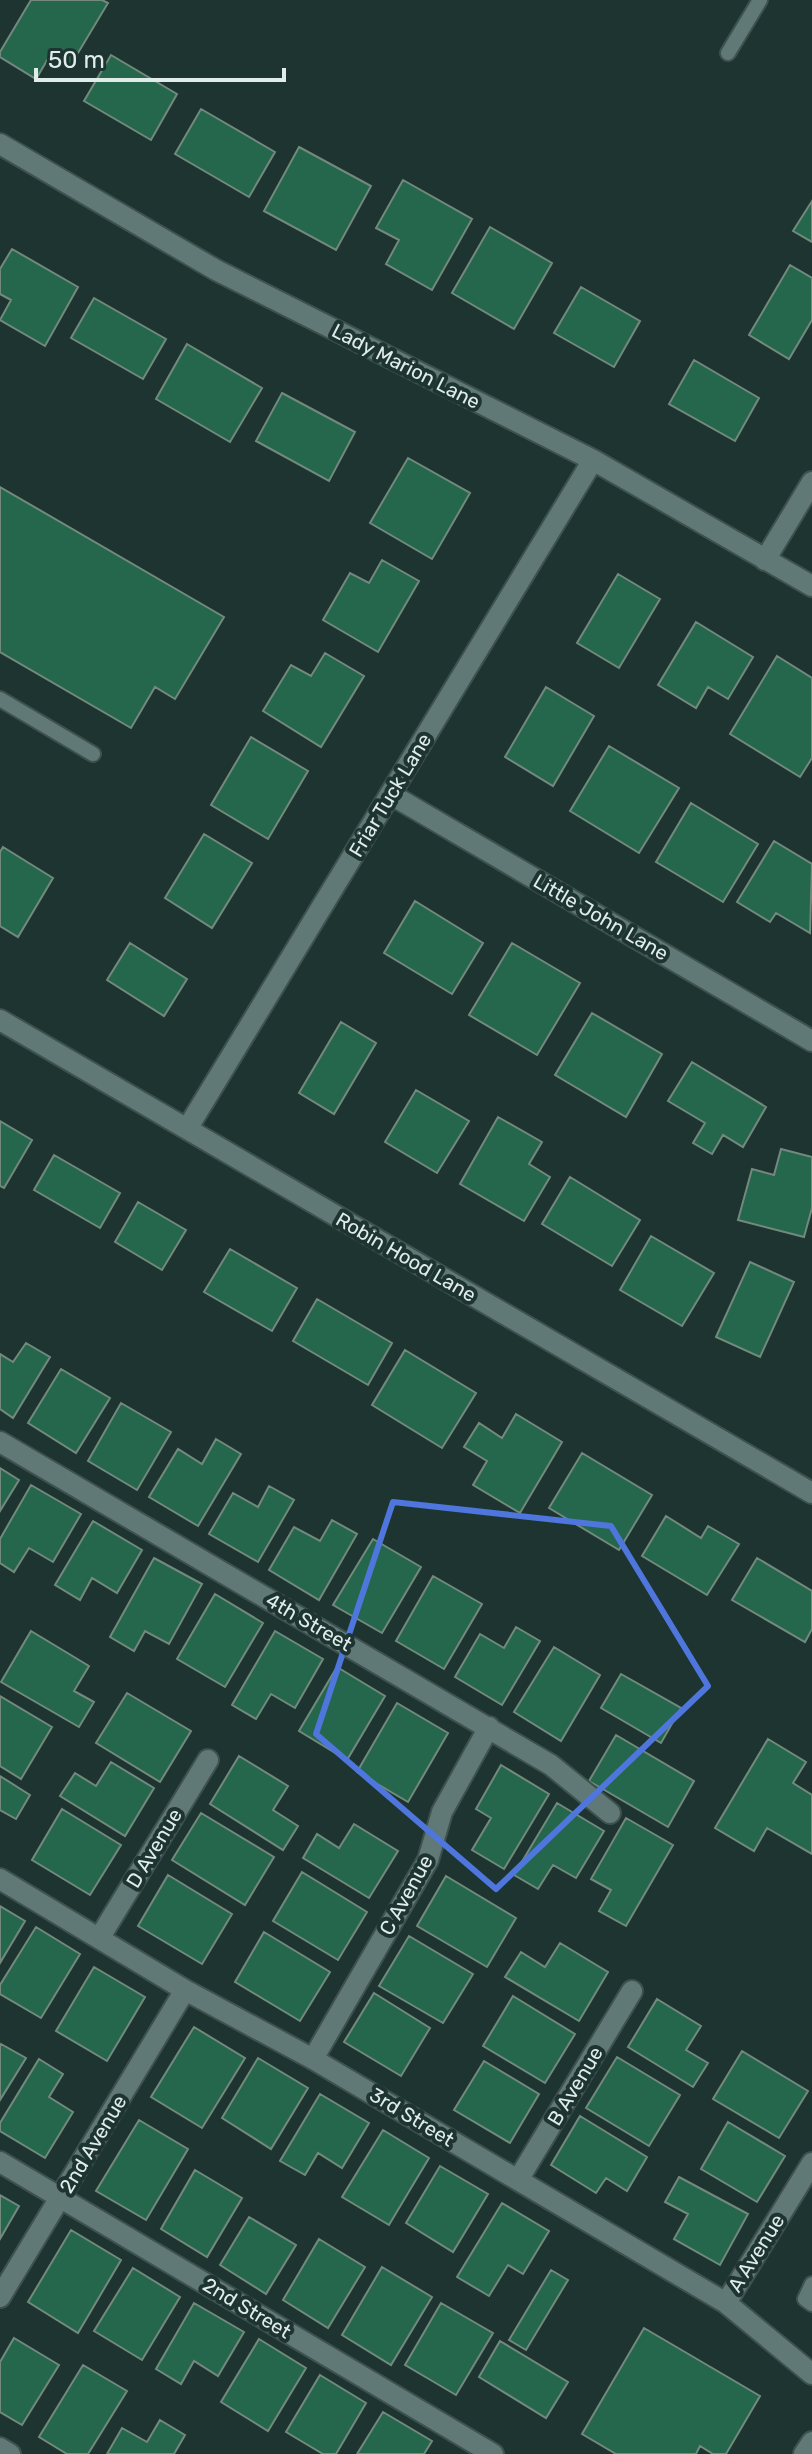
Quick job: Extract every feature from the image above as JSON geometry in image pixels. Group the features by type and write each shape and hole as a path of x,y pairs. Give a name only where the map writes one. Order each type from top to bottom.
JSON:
{"street":[{"name":"Lady Marion Lane","path":"0,144 216,270 593,460 812,586"},
{"name":"Friar Tuck Lane","path":"187,1129 593,460"},
{"path":"765,560 812,482"},
{"name":"Little John Lane","path":"390,794 812,1041"},
{"name":"Robin Hood Lane","path":"0,1020 812,1493"},
{"name":"4th Street","path":"0,1442 489,1727 551,1765 610,1813"},
{"name":"C Avenue","path":"313,2059 428,1860 442,1812 489,1727"},
{"name":"D Avenue","path":"100,1937 208,1760"},
{"name":"3rd Street","path":"0,1879 185,1990 313,2059 726,2303 812,2374"},
{"name":"2nd Avenue","path":"0,2297 185,1990"},
{"name":"B Avenue","path":"518,2180 632,1991"},
{"name":"2nd Street","path":"0,2162 493,2454"},
{"name":"A Avenue","path":"726,2303 812,2163"},
{"path":"804,2454 812,2442"},
{"path":"0,2448 10,2454"}],"lane":[{"path":"728,53 760,0"},
{"path":"0,699 93,754"},
{"path":"812,2284 805,2299 812,2304"}],"highlighted area":[{"path":"393,1502 611,1526 708,1686 496,1889 316,1734"}],"building":[{"path":"31,0 102,0 108,3 69,68 49,57 36,79 0,57"},
{"path":"111,55 177,94 151,140 84,101"},
{"path":"201,109 275,152 249,197 175,154"},
{"path":"299,147 371,186 336,250 264,211"},
{"path":"403,180 472,219 432,290 386,264 399,240 376,228"},
{"path":"812,201 812,242 793,231"},
{"path":"490,227 552,263 514,329 452,293"},
{"path":"12,249 78,287 45,346 0,320 11,300 0,294 0,269"},
{"path":"790,265 812,278 812,320 789,359 749,335"},
{"path":"581,287 640,321 614,367 554,333"},
{"path":"94,298 166,339 143,379 71,338"},
{"path":"187,344 262,388 230,442 156,399"},
{"path":"694,360 759,398 735,441 669,404"},
{"path":"282,393 355,432 329,481 256,441"},
{"path":"408,458 470,493 432,559 370,523"},
{"path":"0,487 224,617 175,699 155,687 131,728 0,652"},
{"path":"382,560 419,581 378,652 323,620 350,573 369,583"},
{"path":"618,574 660,599 619,668 577,643"},
{"path":"696,622 753,657 728,699 708,687 696,708 658,685"},
{"path":"325,653 364,676 321,747 263,711 291,665 311,676"},
{"path":"777,656 812,678 812,758 800,777 730,734"},
{"path":"546,687 594,716 553,786 505,757"},
{"path":"251,737 308,771 268,839 211,805"},
{"path":"609,746 679,788 639,853 570,811"},
{"path":"691,803 758,844 723,902 656,862"},
{"path":"204,834 252,863 212,928 165,898"},
{"path":"774,841 812,864 810,933 776,913 770,922 737,902"},
{"path":"3,847 53,878 18,937 0,926 0,852"},
{"path":"415,901 483,943 452,994 384,953"},
{"path":"130,943 187,979 164,1016 107,980"},
{"path":"512,943 580,983 537,1055 469,1015"},
{"path":"592,1013 662,1054 626,1117 555,1075"},
{"path":"341,1022 376,1043 334,1114 299,1093"},
{"path":"692,1062 766,1107 743,1147 723,1135 712,1154 693,1143 705,1123 668,1101"},
{"path":"416,1090 469,1121 437,1173 385,1142"},
{"path":"498,1117 542,1142 529,1164 550,1177 524,1221 460,1184"},
{"path":"0,1121 32,1140 4,1188 0,1186"},
{"path":"781,1149 812,1157 812,1208 804,1237 738,1220 752,1169 774,1175"},
{"path":"54,1155 120,1193 100,1228 34,1190"},
{"path":"570,1177 640,1220 612,1266 542,1224"},
{"path":"138,1202 186,1230 162,1270 115,1242"},
{"path":"651,1236 714,1273 682,1326 620,1290"},
{"path":"230,1249 297,1288 272,1331 204,1292"},
{"path":"750,1262 794,1282 760,1357 716,1337"},
{"path":"317,1299 392,1343 368,1385 293,1341"},
{"path":"26,1343 50,1357 13,1418 0,1409 0,1354 13,1362"},
{"path":"405,1350 476,1393 442,1448 372,1405"},
{"path":"61,1369 110,1398 76,1453 28,1423"},
{"path":"121,1403 171,1432 137,1490 88,1461"},
{"path":"516,1414 562,1442 520,1513 473,1485 487,1461 464,1447 479,1423 502,1438"},
{"path":"216,1439 241,1454 198,1526 149,1497 178,1449 202,1464"},
{"path":"582,1453 652,1495 619,1550 549,1508"},
{"path":"0,1468 19,1480 0,1511"},
{"path":"31,1485 81,1514 53,1562 29,1548 14,1572 0,1563 0,1539"},
{"path":"269,1486 294,1500 258,1562 209,1534 233,1493 258,1507"},
{"path":"666,1516 701,1538 708,1526 739,1544 707,1595 642,1556"},
{"path":"332,1520 357,1534 319,1600 269,1570 294,1527 320,1541"},
{"path":"93,1521 142,1550 117,1593 92,1578 80,1600 55,1585"},
{"path":"373,1539 421,1567 382,1633 333,1605"},
{"path":"154,1558 202,1584 169,1644 145,1631 134,1651 110,1637"},
{"path":"757,1558 812,1591 812,1629 805,1642 732,1600"},
{"path":"433,1576 482,1604 444,1669 396,1641"},
{"path":"215,1594 263,1623 225,1687 177,1659"},
{"path":"516,1627 540,1641 502,1705 455,1677 480,1634 504,1648"},
{"path":"31,1631 89,1666 74,1691 94,1702 79,1727 1,1682"},
{"path":"275,1631 323,1659 295,1708 271,1694 256,1719 232,1705"},
{"path":"554,1647 600,1675 561,1741 514,1712"},
{"path":"337,1667 385,1696 347,1760 299,1731"},
{"path":"621,1674 681,1708 661,1743 601,1708"},
{"path":"127,1693 191,1731 160,1782 96,1743"},
{"path":"0,1696 52,1727 21,1779 0,1766"},
{"path":"397,1703 448,1733 408,1802 357,1772"},
{"path":"616,1735 694,1781 668,1827 589,1781"},
{"path":"768,1739 806,1762 793,1783 812,1795 812,1854 767,1828 754,1851 715,1828"},
{"path":"239,1756 288,1786 273,1810 298,1826 283,1850 210,1804"},
{"path":"111,1762 154,1788 125,1836 60,1796 75,1773 96,1786"},
{"path":"501,1765 549,1794 504,1869 472,1850 491,1818 476,1809"},
{"path":"0,1776 30,1795 16,1819 0,1810"},
{"path":"557,1803 604,1831 576,1878 553,1865 538,1889 514,1875"},
{"path":"62,1809 121,1845 90,1895 32,1860"},
{"path":"201,1813 274,1857 245,1905 172,1860"},
{"path":"626,1818 673,1845 626,1926 599,1911 611,1890 591,1879"},
{"path":"354,1824 398,1851 369,1898 303,1858 317,1834 339,1848"},
{"path":"302,1872 367,1912 338,1960 273,1921"},
{"path":"168,1875 232,1914 202,1964 138,1926"},
{"path":"446,1876 516,1918 487,1967 417,1926"},
{"path":"0,1906 25,1921 0,1963"},
{"path":"36,1927 80,1954 41,2018 0,1994 0,1985"},
{"path":"264,1932 330,1972 300,2021 235,1982"},
{"path":"409,1936 473,1974 443,2023 379,1986"},
{"path":"560,1943 608,1972 579,2021 505,1977 521,1952 545,1967"},
{"path":"94,1967 145,1997 107,2061 56,2031"},
{"path":"374,1993 430,2028 401,2076 344,2042"},
{"path":"513,1996 575,2034 545,2083 483,2046"},
{"path":"657,1999 701,2026 686,2050 708,2063 693,2087 628,2047"},
{"path":"194,2027 245,2058 202,2128 151,2097"},
{"path":"0,2046 26,2058 0,2100"},
{"path":"742,2051 808,2091 779,2138 713,2099"},
{"path":"617,2057 680,2095 649,2146 586,2108"},
{"path":"258,2058 308,2088 271,2149 222,2118"},
{"path":"39,2059 63,2074 49,2097 73,2112 45,2158 0,2131 0,2123"},
{"path":"484,2061 539,2094 510,2143 454,2110"},
{"path":"320,2094 369,2123 342,2168 318,2153 305,2175 280,2161"},
{"path":"580,2116 647,2157 627,2191 606,2178 596,2193 551,2165"},
{"path":"139,2120 188,2149 146,2220 96,2191"},
{"path":"728,2122 785,2156 757,2202 701,2169"},
{"path":"383,2130 429,2158 389,2225 342,2197"},
{"path":"440,2166 488,2194 453,2252 406,2223"},
{"path":"195,2170 242,2198 207,2257 161,2229"},
{"path":"679,2177 748,2214 720,2265 674,2239 688,2214 665,2202"},
{"path":"0,2195 19,2206 0,2239"},
{"path":"502,2203 549,2231 523,2274 508,2265 489,2296 457,2277"},
{"path":"249,2217 296,2245 266,2294 220,2265"},
{"path":"71,2230 121,2260 78,2333 28,2302"},
{"path":"319,2239 365,2267 328,2328 283,2300"},
{"path":"382,2267 432,2297 391,2365 342,2335"},
{"path":"133,2268 180,2297 142,2360 94,2331"},
{"path":"551,2270 568,2280 526,2350 509,2340"},
{"path":"194,2303 244,2332 218,2376 194,2361 181,2384 156,2369"},
{"path":"441,2303 493,2333 456,2395 405,2365"},
{"path":"644,2328 760,2396 726,2454 713,2454 700,2446 696,2454 616,2454 582,2434"},
{"path":"14,2338 59,2365 22,2425 0,2412 0,2362"},
{"path":"259,2339 306,2368 268,2431 221,2402"},
{"path":"500,2341 568,2382 546,2418 479,2377"},
{"path":"83,2365 127,2391 88,2454 67,2454 39,2437"},
{"path":"320,2375 366,2403 336,2454 323,2454 286,2432"},
{"path":"383,2412 432,2441 424,2454 357,2454"},
{"path":"160,2420 185,2435 174,2454 107,2454 122,2428 147,2442"}]}
